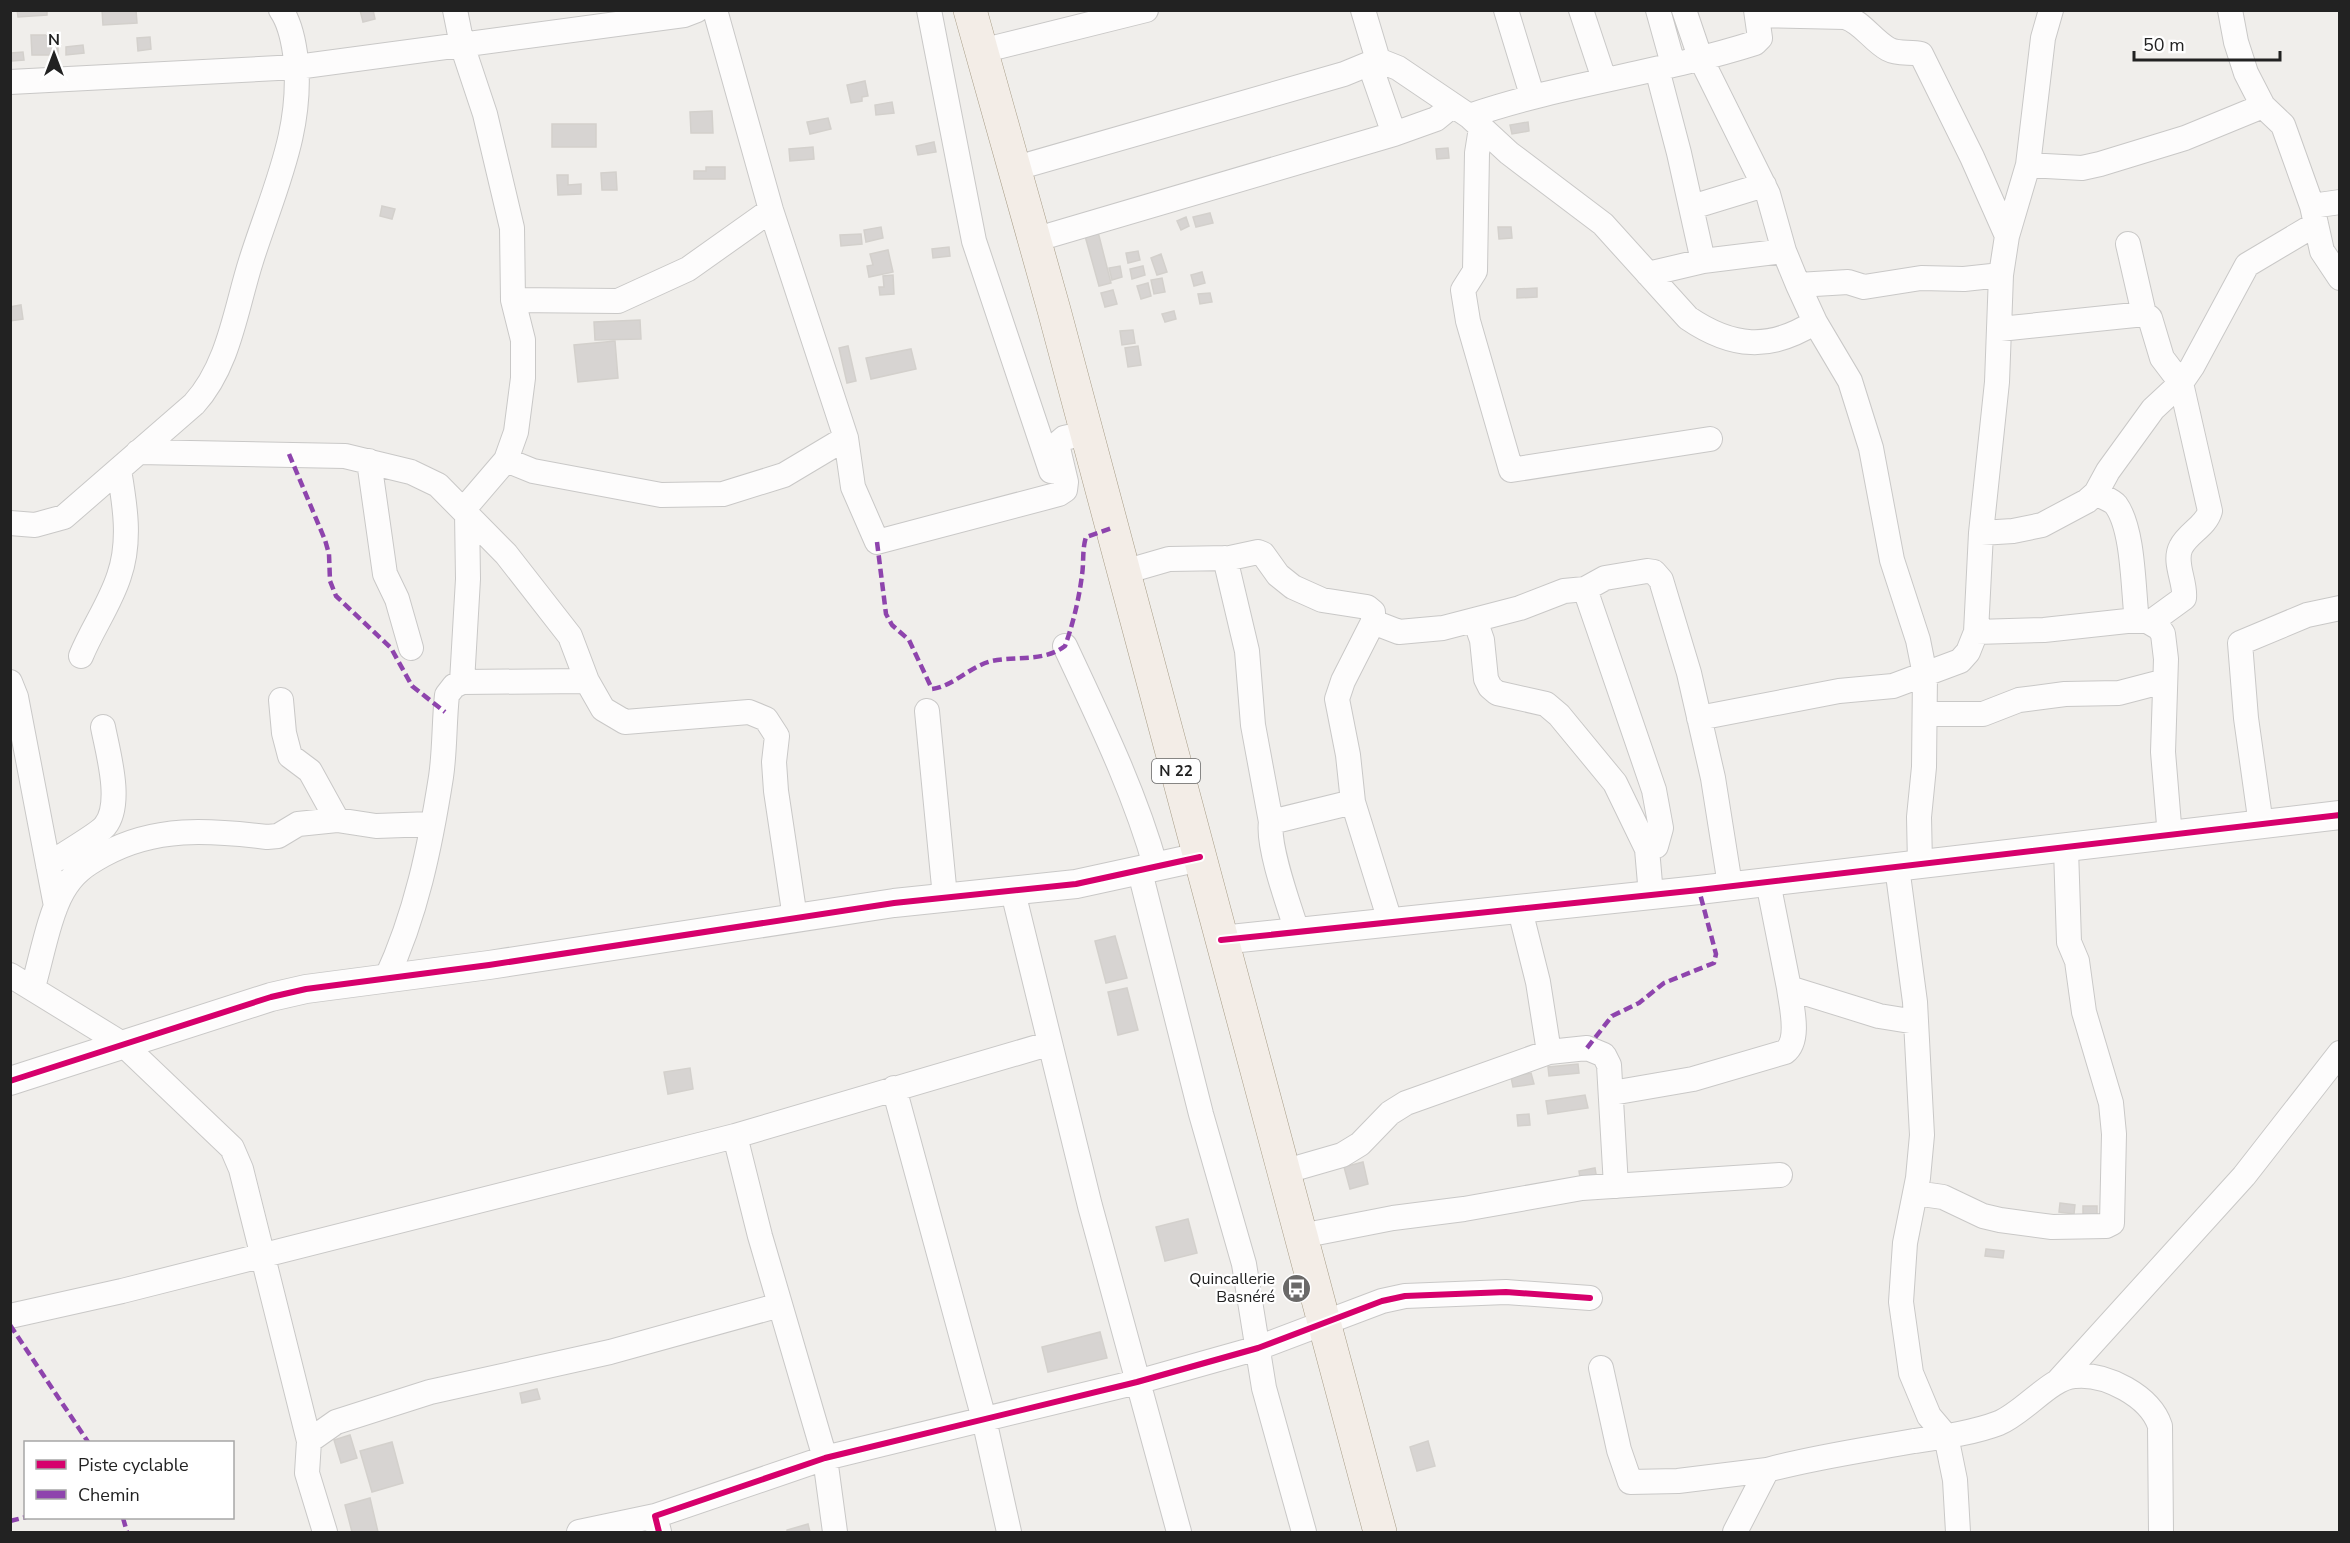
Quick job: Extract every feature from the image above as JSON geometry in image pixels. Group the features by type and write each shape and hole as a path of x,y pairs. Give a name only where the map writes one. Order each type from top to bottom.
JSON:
{"main road":[{"name":"N 22","path":"970,10 1124,572 1380,1533"}],"street":[{"path":"10,523 35,525 64,517 202,396 222,357 251,260 291,144 296,108 297,67 293,39 281,10"},
{"path":"455,10 462,45 485,114 512,228 513,300 522,340 524,378 516,432 506,460 465,511 468,579 462,682"},
{"path":"10,82 297,67 684,15 697,10"},
{"path":"715,10 771,210 846,438 853,487 877,542 1059,494 1065,490 1066,482 1057,444 1064,438 1086,433"},
{"path":"929,10 974,241 1059,494"},
{"path":"981,51 1146,10"},
{"path":"1363,10 1374,63 1394,134"},
{"path":"1506,10 1532,95"},
{"path":"1581,10 1604,79"},
{"path":"1658,10 1665,66 1703,261"},
{"path":"1684,10 1700,57 1764,185 1784,251 1798,285 1815,322 1850,381 1871,448 1892,560 1918,640 1925,675 1926,714 1918,817 1909,865 1922,1135 1915,1193 1905,1243 1901,1302 1911,1373 1929,1416 1946,1436 1955,1480 1958,1533"},
{"path":"1699,718 1839,691 1893,686 1960,661 1968,652 1976,632 1981,533 2001,328 2001,275 2007,236 2028,165 2043,38 2051,10"},
{"path":"2230,10 2236,42 2246,73 2263,106 2283,125 2314,215 2322,251 2340,278"},
{"path":"1034,240 1394,134 1436,119 1467,117 1532,95 1665,66 1759,41 1757,13 1845,17 1854,20 1873,40 1896,53 1921,54 1972,157 2007,236"},
{"path":"1013,169 1374,63 1398,68 1467,117 1509,153 1603,224 1688,318 1704,329 1753,343 1776,341 1795,335 1815,322"},
{"path":"2028,165 2082,168 2100,164 2185,138 2263,106"},
{"path":"1467,117 1477,153 1475,271 1463,290 1468,321 1511,470 1710,439"},
{"path":"1692,207 1764,185"},
{"path":"1981,533 2013,531 2042,525 2096,494 2108,471 2153,409 2181,383 2203,349 2247,265 2314,215 2340,202"},
{"path":"513,300 618,302 688,269 771,210"},
{"path":"2128,244 2144,314"},
{"path":"1648,274 1703,261 1784,251"},
{"path":"1798,285 1848,282 1864,287 1921,278 1964,279 2001,275"},
{"path":"1976,632 2044,630 2144,622 2184,598 2179,552 2210,513 2208,492 2181,383 2162,358 2150,318 2144,314 2001,328"},
{"path":"506,460 533,471 662,495 723,494 784,475 846,438"},
{"path":"138,452 345,456 411,472 438,485 506,554 570,636 587,681 603,709 625,722 748,712 766,719 777,736 774,762 776,791 795,918"},
{"path":"369,461 386,574 397,599 411,648"},
{"path":"81,656 119,578 126,550 124,501 119,470"},
{"path":"2096,494 2115,503 2122,516 2144,622 2163,634 2165,681 2163,752 2170,837"},
{"path":"1124,572 1176,558 1225,558 1252,552 1263,554 1278,575 1293,587 1322,600 1367,608 1373,612 1373,622 1343,681 1337,699 1348,755 1353,802 1390,921"},
{"path":"1225,558 1247,651 1253,725 1278,866 1297,931"},
{"path":"1373,622 1392,630 1409,632 1443,628 1520,608 1564,591 1585,589 1605,578 1651,571 1659,577 1689,673 1713,778 1731,885"},
{"path":"1585,589 1654,790 1660,836 1656,846 1647,849"},
{"path":"2261,825 2246,718 2240,643 2307,615 2340,608"},
{"path":"1475,620 1482,640 1486,679 1490,687 1497,693 1517,700 1539,700 1559,715 1615,783 1647,849 1651,896"},
{"path":"1065,646 1143,821 1148,870 1201,1114 1244,1264 1264,1388 1304,1533"},
{"path":"386,980 413,914 441,778 447,695 462,682 587,681"},
{"path":"1926,714 1983,714 2019,700 2065,694 2112,694 2165,681"},
{"path":"10,682 16,697 56,906"},
{"path":"281,700 284,733 290,756 310,771 337,820"},
{"path":"927,711 945,897"},
{"path":"48,865 105,827 113,811 113,784 103,727"},
{"path":"1271,822 1353,802"},
{"path":"1221,940 1651,896 1731,885 2170,837 2340,815"},
{"path":"33,987 56,906 79,868 120,846 144,837 197,830 267,837 278,836 298,824 337,820 376,826 432,824"},
{"path":"1915,1193 1952,1200 1983,1216 2035,1226 2106,1226 2112,1223 2114,1134 2111,1102 2084,1012 2077,962 2069,942 2066,849"},
{"path":"10,1081 271,997 306,989 386,980 945,897 1013,892 1148,870 1200,857"},
{"path":"1612,1093 1693,1079 1785,1052 1791,1046 1793,1036 1789,988 1768,882"},
{"path":"1013,892 1048,1044 1179,1533"},
{"path":"1520,910 1538,982 1549,1052"},
{"path":"10,975 33,987 124,1045 232,1148 241,1168 264,1255 309,1441 307,1473 326,1533"},
{"path":"1789,988 1879,1016 1916,1022"},
{"path":"10,1316 264,1255 735,1136 1048,1044"},
{"path":"1282,1172 1342,1155 1360,1144 1401,1104 1549,1052 1587,1048 1604,1055 1609,1065 1616,1186"},
{"path":"1601,1368 1619,1450 1630,1482 1678,1481 1767,1470 1800,1461 1946,1436 1997,1423 2013,1416 2059,1380 2244,1176 2340,1053"},
{"path":"894,1088 984,1419 1009,1533"},
{"path":"735,1136 780,1305 825,1458 835,1533"},
{"path":"1301,1236 1570,1189 1780,1175"},
{"path":"579,1533 657,1524 825,1458 1137,1382 1258,1348 1382,1301 1405,1296 1506,1292 1590,1298"},
{"path":"309,1441 336,1422 430,1392 610,1353 780,1305"},
{"path":"2059,1380 2076,1375 2098,1377 2116,1384 2156,1413 2160,1426 2161,1533"},
{"path":"1735,1533 1767,1470"}],"building":[{"path":"17,10 47,10 47,15 18,17"},
{"path":"102,10 136,10 137,23 103,25"},
{"path":"360,10 373,10 375,19 363,22"},
{"path":"31,35 58,35 58,55 32,55"},
{"path":"150,37 151,49 138,51 137,38"},
{"path":"83,45 84,53 66,55 66,47"},
{"path":"23,52 24,60 12,61 11,53"},
{"path":"865,81 868,96 862,97 862,101 851,103 847,85"},
{"path":"892,102 894,113 876,115 875,105"},
{"path":"712,111 713,133 691,133 690,112"},
{"path":"828,118 831,129 810,134 807,122"},
{"path":"1528,122 1529,131 1512,134 1510,125"},
{"path":"552,124 596,124 596,147 552,147"},
{"path":"934,142 936,152 918,155 916,146"},
{"path":"813,147 814,159 790,161 789,149"},
{"path":"1448,148 1449,158 1437,159 1436,149"},
{"path":"706,167 725,167 725,179 694,179 694,171 706,171"},
{"path":"616,172 617,190 602,190 601,173"},
{"path":"557,175 568,175 568,185 581,184 581,194 558,195"},
{"path":"382,206 395,209 392,219 380,216"},
{"path":"1210,213 1213,223 1196,227 1193,217"},
{"path":"1186,217 1189,226 1181,230 1177,221"},
{"path":"881,227 883,238 866,242 864,230"},
{"path":"1498,227 1511,227 1512,238 1499,239"},
{"path":"1098,232 1111,283 1099,286 1085,236"},
{"path":"861,234 862,244 841,246 840,235"},
{"path":"949,247 950,256 933,258 932,249"},
{"path":"888,250 893,272 869,277 867,266 873,265 870,254"},
{"path":"1138,251 1140,260 1128,263 1126,253"},
{"path":"1161,254 1167,272 1157,275 1151,258"},
{"path":"1120,266 1122,277 1112,280 1109,268"},
{"path":"1143,266 1145,275 1132,279 1130,269"},
{"path":"1202,272 1205,283 1194,286 1191,275"},
{"path":"893,275 894,294 880,295 879,287 884,287 883,276"},
{"path":"1162,278 1165,292 1154,294 1151,280"},
{"path":"1148,283 1151,296 1141,299 1137,286"},
{"path":"1537,288 1537,297 1517,298 1517,289"},
{"path":"1113,290 1117,304 1105,307 1101,293"},
{"path":"1210,293 1212,302 1200,304 1198,294"},
{"path":"21,305 23,319 10,321 10,307"},
{"path":"1174,311 1176,319 1165,322 1162,314"},
{"path":"640,320 641,339 595,340 594,322"},
{"path":"1133,330 1135,343 1122,345 1120,331"},
{"path":"615,341 618,378 578,382 574,345"},
{"path":"848,346 856,381 847,383 839,348"},
{"path":"1138,346 1141,365 1128,367 1125,348"},
{"path":"911,349 916,369 871,379 866,358"},
{"path":"1115,936 1127,978 1106,983 1095,941"},
{"path":"1127,988 1138,1030 1118,1035 1108,992"},
{"path":"1578,1064 1579,1073 1549,1076 1548,1067"},
{"path":"690,1068 693,1089 668,1094 664,1072"},
{"path":"1531,1073 1534,1084 1513,1087 1511,1077"},
{"path":"1585,1095 1588,1108 1548,1114 1546,1101"},
{"path":"1529,1114 1530,1125 1518,1126 1517,1115"},
{"path":"1363,1162 1368,1184 1350,1189 1344,1167"},
{"path":"1595,1168 1597,1180 1581,1183 1579,1171"},
{"path":"2060,1203 2075,1205 2074,1214 2059,1212"},
{"path":"2083,1206 2097,1206 2097,1217 2083,1217"},
{"path":"1188,1219 1197,1253 1165,1261 1156,1227"},
{"path":"1986,1249 2004,1251 2003,1258 1985,1256"},
{"path":"1100,1332 1107,1358 1048,1372 1042,1347"},
{"path":"537,1389 540,1399 522,1403 520,1393"},
{"path":"350,1435 357,1458 341,1463 334,1440"},
{"path":"1428,1441 1435,1466 1417,1471 1410,1447"},
{"path":"392,1442 403,1483 372,1492 360,1451"},
{"path":"370,1498 378,1532 352,1532 345,1505"},
{"path":"808,1524 810,1532 787,1532 787,1530"}],"marked path":[{"path":"289,454 325,540 329,554 330,581 336,596 391,648 412,686 445,712"},
{"path":"877,542 886,614 892,625 909,640 932,689 948,684 976,667 992,661 1039,656 1065,646 1079,593 1086,537 1112,528"},
{"path":"1587,1048 1612,1016 1639,1003 1664,983 1714,963 1716,954 1699,890"},
{"path":"10,1325 87,1441"},
{"path":"10,1521 24,1518"},
{"path":"123,1519 127,1532"}],"cycle path":[{"path":"1221,940 1699,890 2340,815"},
{"path":"10,1081 271,997 306,989 489,965 894,903 1076,884 1200,857"},
{"path":"659,1532 655,1516 825,1458 1137,1382 1258,1348 1382,1301 1405,1296 1506,1292 1590,1298"}],"place":[{"name":"Quincallerie Basnéré","path":"1296,1288"}]}
